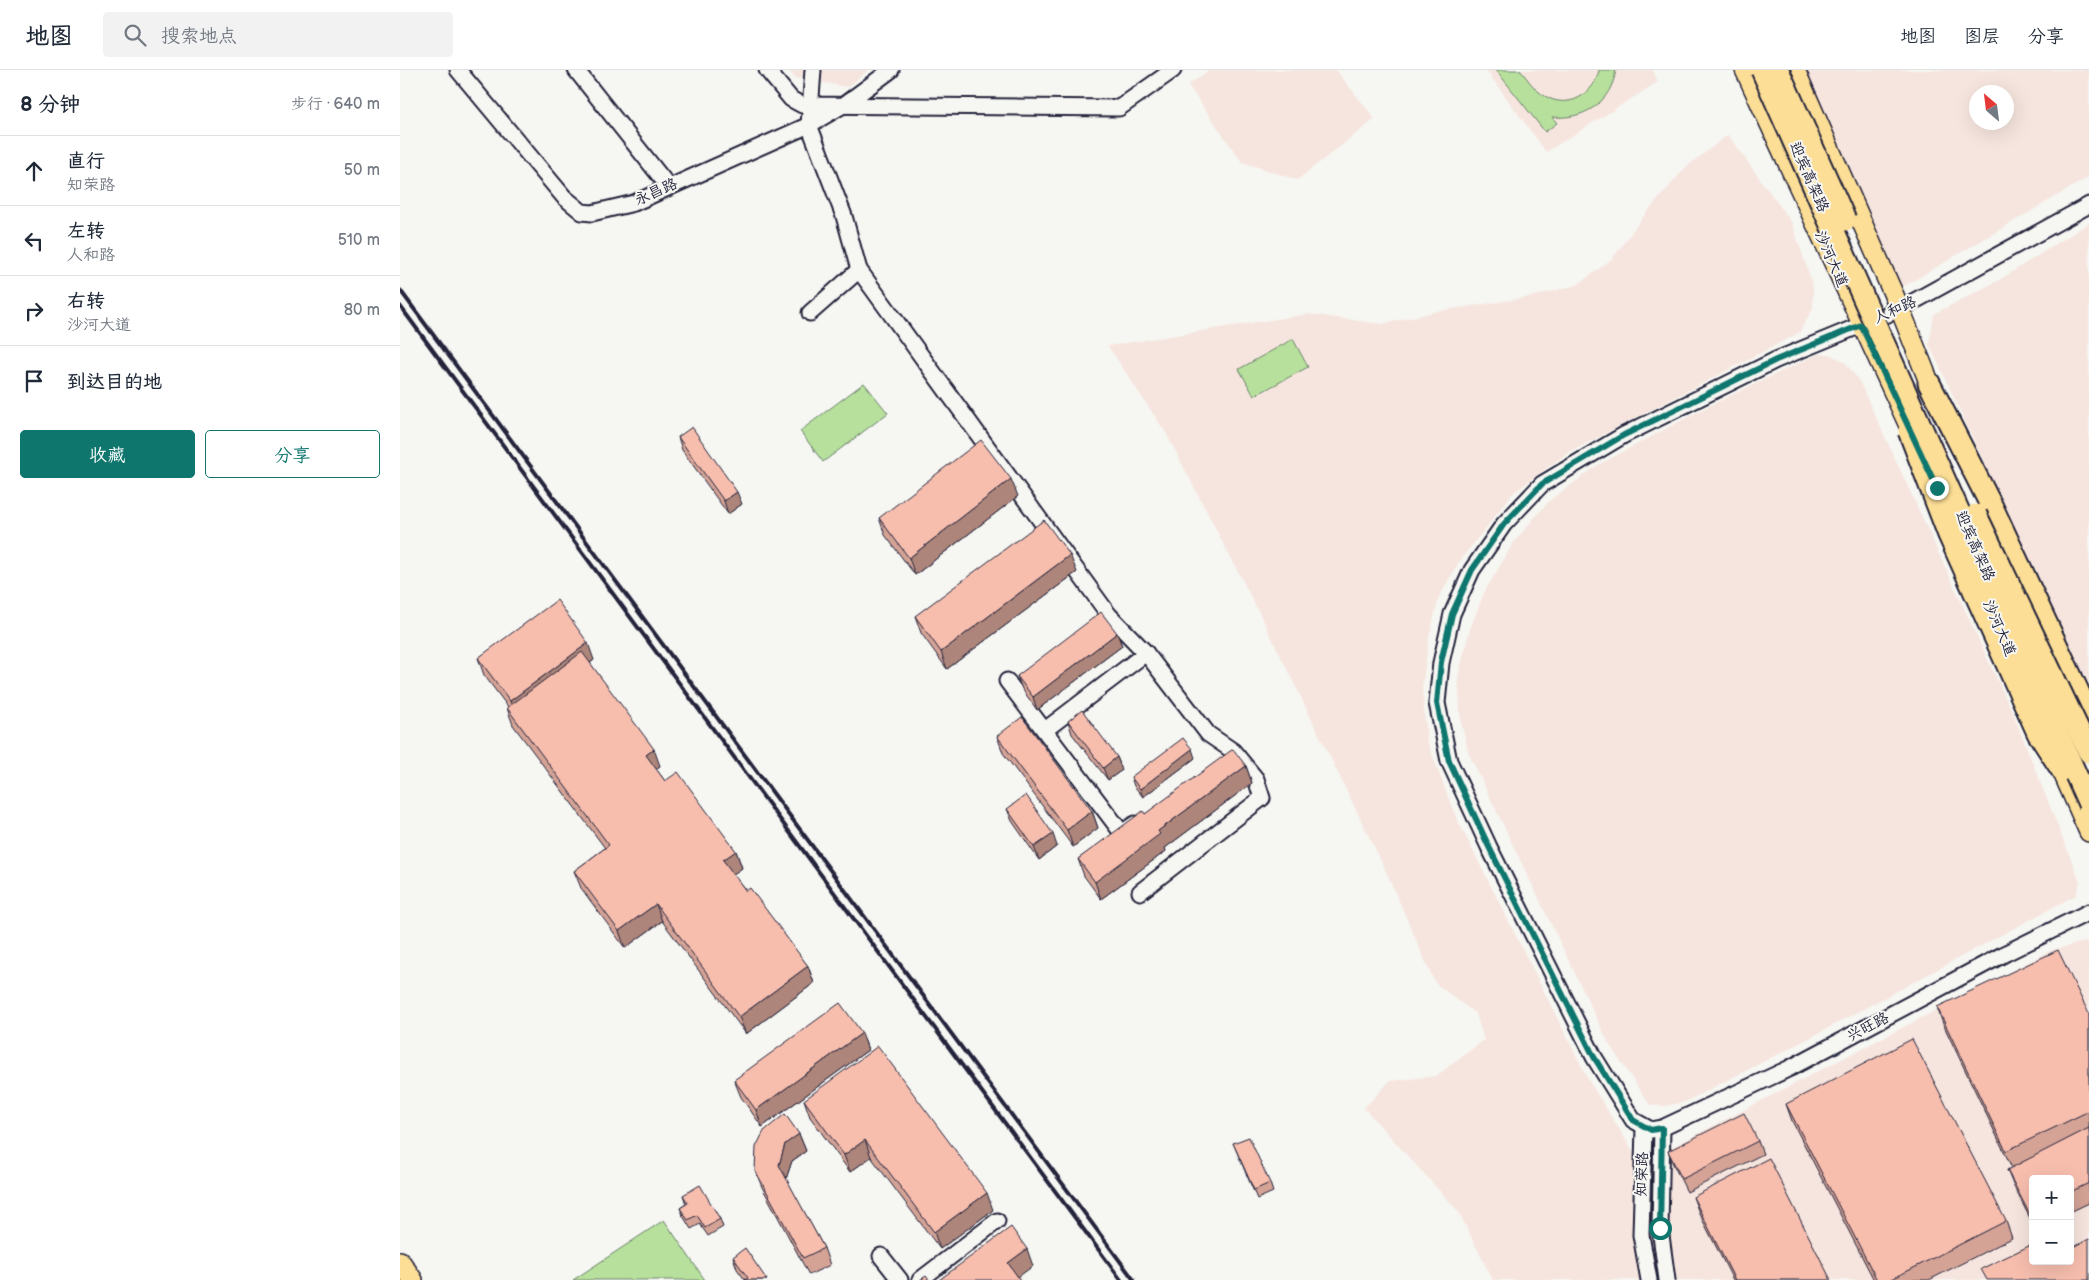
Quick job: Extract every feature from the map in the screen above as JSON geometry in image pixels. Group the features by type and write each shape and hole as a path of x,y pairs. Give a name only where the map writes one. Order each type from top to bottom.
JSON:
{"highway":[{"name":"迎宾高架路","path":"1762,70 2089,804"},
{"name":"迎宾高架路","path":"1778,70 1967,495 2089,752"},
{"path":"1929,383 1993,509 2089,715"},
{"path":"1896,398 1949,535 2038,733 2089,814"}],"main road":[{"name":"沙河大道","path":"1745,70 1896,398 2089,832"},
{"path":"1795,70 1900,309 1976,493 2089,727"},
{"path":"400,1261 412,1280"}],"street":[{"name":"永昌路","path":"458,70 564,197 582,212 592,213 634,203 668,186 809,125 845,104 891,70"},
{"path":"576,70 668,186"},
{"path":"767,70 791,99 802,105 1119,108 1173,70"},
{"path":"813,70 809,125 844,216 859,270 1109,615 1146,652 1208,734 1233,751 1256,779 1262,798 1140,892"},
{"name":"人和路","path":"1644,1128 1633,1120 1594,1057 1489,847 1449,761 1437,703 1441,662 1452,614 1472,570 1504,524 1542,484 1642,426 1776,360 1900,309 2089,205"},
{"path":"810,313 859,270"},
{"path":"1045,730 1146,652"},
{"path":"1007,681 1122,833 1146,816"},
{"path":"1217,763 1233,751"},
{"name":"兴旺路","path":"1644,1128 1651,1130 1662,1128 1790,1068 2006,953 2089,912"},
{"name":"知荣路","path":"1644,1128 1641,1235 1649,1280"},
{"name":"知荣路","path":"1662,1128 1660,1228 1667,1280"},
{"path":"920,1280 997,1221"},
{"path":"881,1256 900,1280"}],"shaded area":[{"path":"788,70 868,70 848,87 795,78"},
{"path":"1210,70 1336,70 1375,119 1297,180 1242,162 1188,85"},
{"path":"1486,70 1653,70 1658,82 1546,152"},
{"path":"1799,70 2089,70 2089,177 1901,288 1881,280 1872,271"},
{"path":"1728,135 1792,223 1813,286 1813,308 1799,333 1566,454 1513,493 1459,562 1439,597 1429,637 1422,686 1427,741 1455,815 1589,1081 1634,1153 1653,1157 2052,950 2089,941 2089,1280 1493,1280 1458,1211 1364,1108 1390,1081 1436,1076 1484,1040 1476,1014 1435,983 1384,867 1264,622 1166,433 1108,346 1308,314 1382,324 1439,311 1531,297 1577,285 1612,259 1643,217 1685,168"},
{"path":"2089,223 2089,683 2070,648 1929,344 1934,314 2001,279"},
{"path":"1818,354 1829,354 1845,362 1859,381 2014,716 2080,882 2076,895 1817,1034 1685,1102 1665,1106 1650,1105 1609,1044 1469,754 1461,723 1458,677 1470,629 1484,593 1514,542 1549,501 1598,465 1705,408"}],"green space":[{"path":"1496,70 1520,70 1541,94 1554,100 1571,101 1579,98 1592,87 1599,70 1616,70 1608,92 1594,107 1575,116 1552,117 1557,123 1545,132"},
{"path":"1293,339 1308,367 1254,396 1239,369"},
{"path":"864,383 888,413 823,462 800,431"},
{"path":"664,1220 705,1280 573,1280"}],"building":[{"path":"692,427 737,492 724,501 678,437"},
{"path":"981,440 1011,479 909,558 879,518"},
{"path":"1044,520 1070,555 941,652 915,616"},
{"path":"557,600 588,643 510,701 478,658"},
{"path":"1101,612 1117,633 1033,697 1017,676"},
{"path":"582,652 654,749 646,755 665,781 678,772 736,851 723,860 746,891 750,888 808,966 739,1017 656,904 619,931 574,871 609,845 507,708"},
{"path":"1082,710 1117,757 1103,768 1068,721"},
{"path":"1022,717 1092,811 1067,830 997,736"},
{"path":"1183,738 1192,749 1140,789 1131,777"},
{"path":"1233,749 1246,766 1158,831 1160,834 1095,882 1078,859 1143,811 1145,814"},
{"path":"1026,795 1053,834 1034,847 1007,809"},
{"path":"2058,950 2089,1014 2089,1111 2006,1151 1937,1007"},
{"path":"840,1003 862,1033 756,1110 734,1080"},
{"path":"1912,1039 2006,1221 1890,1280 1877,1280 1786,1104"},
{"path":"878,1046 987,1193 934,1232 865,1140 844,1155 804,1100"},
{"path":"1744,1113 1758,1141 1682,1179 1668,1151"},
{"path":"785,1114 799,1134 785,1144 779,1165 824,1248 803,1258 755,1170 756,1147 764,1131"},
{"path":"2089,1128 2089,1183 2074,1190 2074,1175 2029,1175 2029,1213 2007,1170"},
{"path":"1249,1137 1270,1183 1254,1190 1233,1143"},
{"path":"1769,1158 1831,1280 1735,1280 1693,1197"},
{"path":"700,1185 720,1219 705,1228 697,1215 688,1220 680,1208 688,1203 683,1195"},
{"path":"1011,1227 1027,1249 1008,1263 1020,1280 939,1280"},
{"path":"2089,1239 2089,1280 1987,1280 1981,1269 2029,1246 2029,1265 2074,1265 2074,1247"},
{"path":"745,1248 767,1280 745,1280 748,1278 733,1257"},
{"path":"926,1276 929,1280 920,1280"}],"railway":[{"path":"400,290 1134,1280"},
{"path":"400,306 1121,1280"}],"route":[{"path":"1660,1228 1662,1128 1651,1130 1644,1128 1633,1120 1594,1057 1489,847 1449,761 1437,703 1441,662 1452,614 1472,570 1504,524 1542,484 1624,435 1776,360 1861,325 1937,488"}]}
